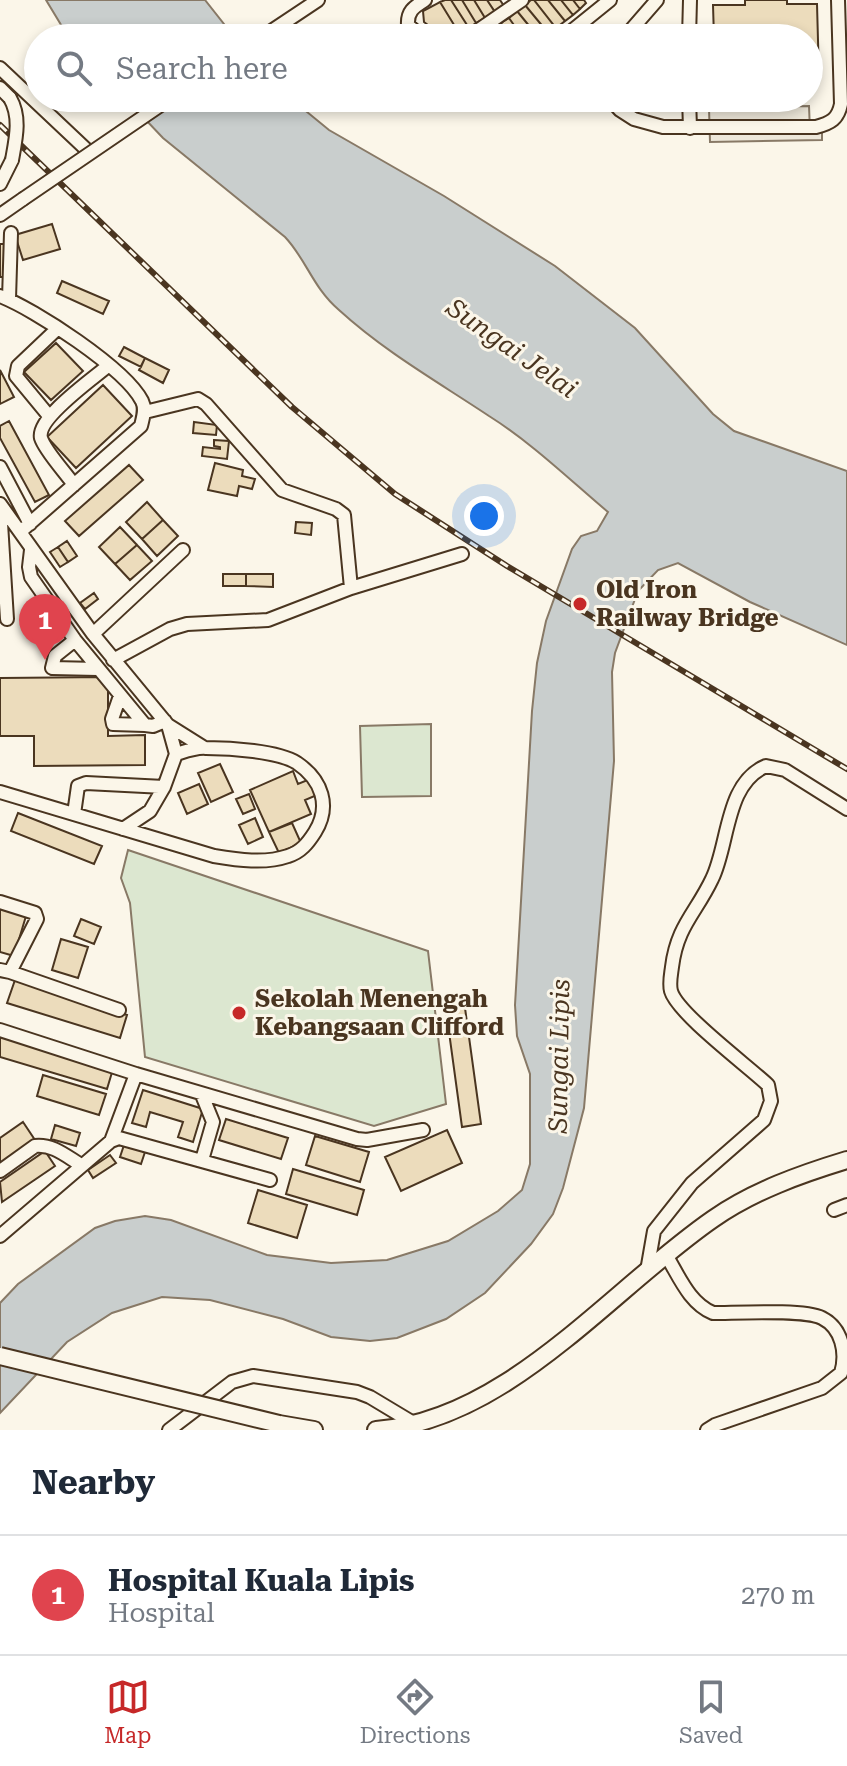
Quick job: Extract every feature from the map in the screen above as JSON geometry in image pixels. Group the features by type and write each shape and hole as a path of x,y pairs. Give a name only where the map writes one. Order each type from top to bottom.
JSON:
{"main road":[{"path":"376,1430 415,1424 470,1404 518,1375 666,1255 732,1206 805,1173 847,1160"},
{"path":"0,1356 314,1430"}],"street":[{"path":"282,24 318,0"},
{"path":"408,24 411,9 425,0"},
{"path":"487,24 522,0"},
{"path":"580,24 609,0"},
{"path":"636,24 657,0"},
{"path":"689,24 690,0"},
{"path":"623,112 634,119 663,127 816,127 835,120 841,104 838,0"},
{"path":"0,68 24,91"},
{"path":"0,184 12,160 17,132 15,106 5,93"},
{"path":"47,112 89,152"},
{"path":"0,215 150,112"},
{"path":"689,112 690,128"},
{"path":"11,233 4,298 32,311 109,365 143,402 145,412 141,426 25,528"},
{"path":"49,416 16,376 18,366 57,329"},
{"path":"74,485 42,440 41,429 49,416 109,365"},
{"path":"145,412 198,399 206,404 282,490 336,509 344,515 351,588"},
{"path":"0,467 31,550 113,660 167,723 203,747"},
{"path":"0,506 25,528"},
{"path":"0,506 7,619"},
{"path":"31,550 31,577 75,640 145,725"},
{"path":"93,634 183,550"},
{"path":"113,660 170,629 187,624 268,620 351,588 462,554"},
{"path":"75,640 55,656 52,668 98,669"},
{"path":"120,696 113,724 153,726 167,723"},
{"path":"123,829 150,811 164,787 176,754 167,723"},
{"path":"0,792 214,856 237,860 291,855 307,844 322,819 325,804 321,791 310,774 296,762 203,747 176,754"},
{"path":"647,1271 651,1240 660,1224 711,1165 764,1120 771,1101 768,1085 681,1008 671,991 674,949 679,933 712,879 720,859 729,815 737,797 753,775 766,766 785,770 847,809"},
{"path":"74,814 76,790 86,783 164,787"},
{"path":"0,902 35,913 37,919 5,971 119,1010"},
{"path":"0,1030 345,1137 367,1140 423,1130"},
{"path":"111,1141 136,1074"},
{"path":"202,1095 213,1122 202,1160"},
{"path":"213,1122 238,1106"},
{"path":"0,1236 111,1141 125,1138 270,1180"},
{"path":"0,1171 41,1145 51,1147 81,1165"},
{"path":"834,1210 847,1205"},
{"path":"666,1255 692,1298 702,1308 713,1313 815,1316 836,1330 844,1347 843,1368 834,1381 707,1430"},
{"path":"169,1430 232,1382 253,1376 357,1392 415,1424"}],"green space":[{"path":"431,724 431,796 362,797 360,726"},
{"path":"128,850 428,951 446,1104 374,1126 145,1057 130,903 121,878"}],"shaded area":[{"path":"709,112 809,112 810,131 822,131 822,140 710,142"}],"water":[{"path":"46,0 205,0 224,24 61,24"},
{"path":"138,112 307,112 329,130 444,196 555,266 635,328 713,414 734,431 847,471 847,645 750,602 678,563 658,570 638,591 615,653 612,672 614,761 584,1108 553,1214 531,1244 485,1293 446,1319 397,1338 370,1341 331,1337 283,1319 210,1300 162,1297 112,1313 67,1342 0,1413 0,1303 18,1284 95,1228 145,1216 171,1220 267,1255 331,1263 387,1260 448,1241 498,1211 522,1190 530,1164 530,1074 517,1036 515,1005 537,663 546,621 572,549 581,536 597,531 608,512 520,438 393,353 357,325 330,301 285,237 163,138"}],"building":[{"path":"451,0 466,24 453,24 440,2"},
{"path":"451,0 462,0 476,23 466,24"},
{"path":"462,0 474,0 485,18 476,23"},
{"path":"474,0 487,0 495,12 485,18"},
{"path":"487,0 500,0 504,6 495,12"},
{"path":"534,0 553,24 541,24 525,5"},
{"path":"534,0 548,0 565,21 553,24"},
{"path":"548,0 561,0 573,15 565,21"},
{"path":"561,0 573,0 580,9 573,15"},
{"path":"573,0 584,0 586,3 580,9"},
{"path":"745,0 817,4 818,24 714,24 713,5 745,5"},
{"path":"440,2 453,24 427,24 423,11"},
{"path":"525,5 541,24 528,24 517,11"},
{"path":"517,11 528,24 513,24 509,18"},
{"path":"509,18 513,24 502,24"},
{"path":"52,224 60,249 23,260 15,235"},
{"path":"0,244 5,244 4,277 0,277"},
{"path":"62,281 109,301 103,314 57,293"},
{"path":"56,343 83,371 51,400 24,372"},
{"path":"124,347 145,358 141,367 119,356"},
{"path":"145,358 169,370 163,383 139,370"},
{"path":"0,370 14,397 0,404"},
{"path":"103,385 132,416 76,468 47,437"},
{"path":"9,421 49,495 35,502 0,438 0,426"},
{"path":"194,422 217,425 216,435 193,433"},
{"path":"214,440 229,441 227,459 202,456 203,447 220,449 214,446"},
{"path":"215,463 243,470 242,476 255,479 252,489 239,486 237,496 208,490"},
{"path":"129,465 143,480 79,536 65,521"},
{"path":"147,502 163,520 142,539 126,522"},
{"path":"163,520 178,536 157,556 142,539"},
{"path":"296,522 312,523 311,535 295,533"},
{"path":"120,527 137,545 115,564 99,547"},
{"path":"67,541 77,556 68,562 58,547"},
{"path":"137,545 152,561 130,580 115,564"},
{"path":"58,547 68,562 60,567 50,552"},
{"path":"223,574 246,574 246,586 223,586"},
{"path":"246,574 273,574 273,587 246,586"},
{"path":"94,593 98,599 85,609 80,603"},
{"path":"108,677 108,736 145,735 145,765 34,766 34,736 0,736 0,678"},
{"path":"220,764 233,792 211,802 198,773"},
{"path":"293,771 298,784 310,779 317,795 305,800 311,814 269,832 250,790"},
{"path":"199,784 208,804 187,814 178,793"},
{"path":"249,794 255,809 243,814 236,799"},
{"path":"18,813 102,846 94,864 11,831"},
{"path":"255,818 263,837 248,844 239,825"},
{"path":"292,823 301,843 279,853 269,832"},
{"path":"0,908 26,916 14,956 0,952"},
{"path":"81,919 101,927 94,944 74,936"},
{"path":"61,939 88,947 78,978 52,970"},
{"path":"15,980 127,1015 120,1038 7,1003"},
{"path":"465,1008 481,1124 462,1127 446,1010"},
{"path":"0,1035 113,1069 107,1089 0,1057"},
{"path":"43,1075 106,1094 99,1115 37,1096"},
{"path":"143,1090 203,1109 193,1142 178,1137 183,1122 150,1112 146,1127 132,1123"},
{"path":"226,1119 288,1138 281,1159 219,1140"},
{"path":"23,1122 35,1140 0,1164 0,1138"},
{"path":"55,1125 80,1133 76,1146 51,1139"},
{"path":"447,1130 462,1163 401,1191 385,1157"},
{"path":"315,1136 369,1152 360,1182 306,1165"},
{"path":"124,1145 145,1152 141,1164 120,1157"},
{"path":"45,1151 55,1166 2,1202 0,1182"},
{"path":"110,1155 116,1163 93,1178 88,1170"},
{"path":"293,1169 364,1190 357,1215 286,1194"},
{"path":"258,1190 307,1205 297,1238 248,1223"}],"railway":[{"path":"0,125 292,407 395,494 507,566 847,769"}],"place":[{"name":"Old Iron Railway Bridge","path":"580,604"},
{"name":"Hospital Kuala Lipis","path":"45,660"},
{"name":"Sekolah Menengah Kebangsaan Clifford","path":"239,1013"}],"water label":[{"name":"Sungai Jelai","path":"512,348"},
{"name":"Sungai Lipis","path":"559,1056"}]}
